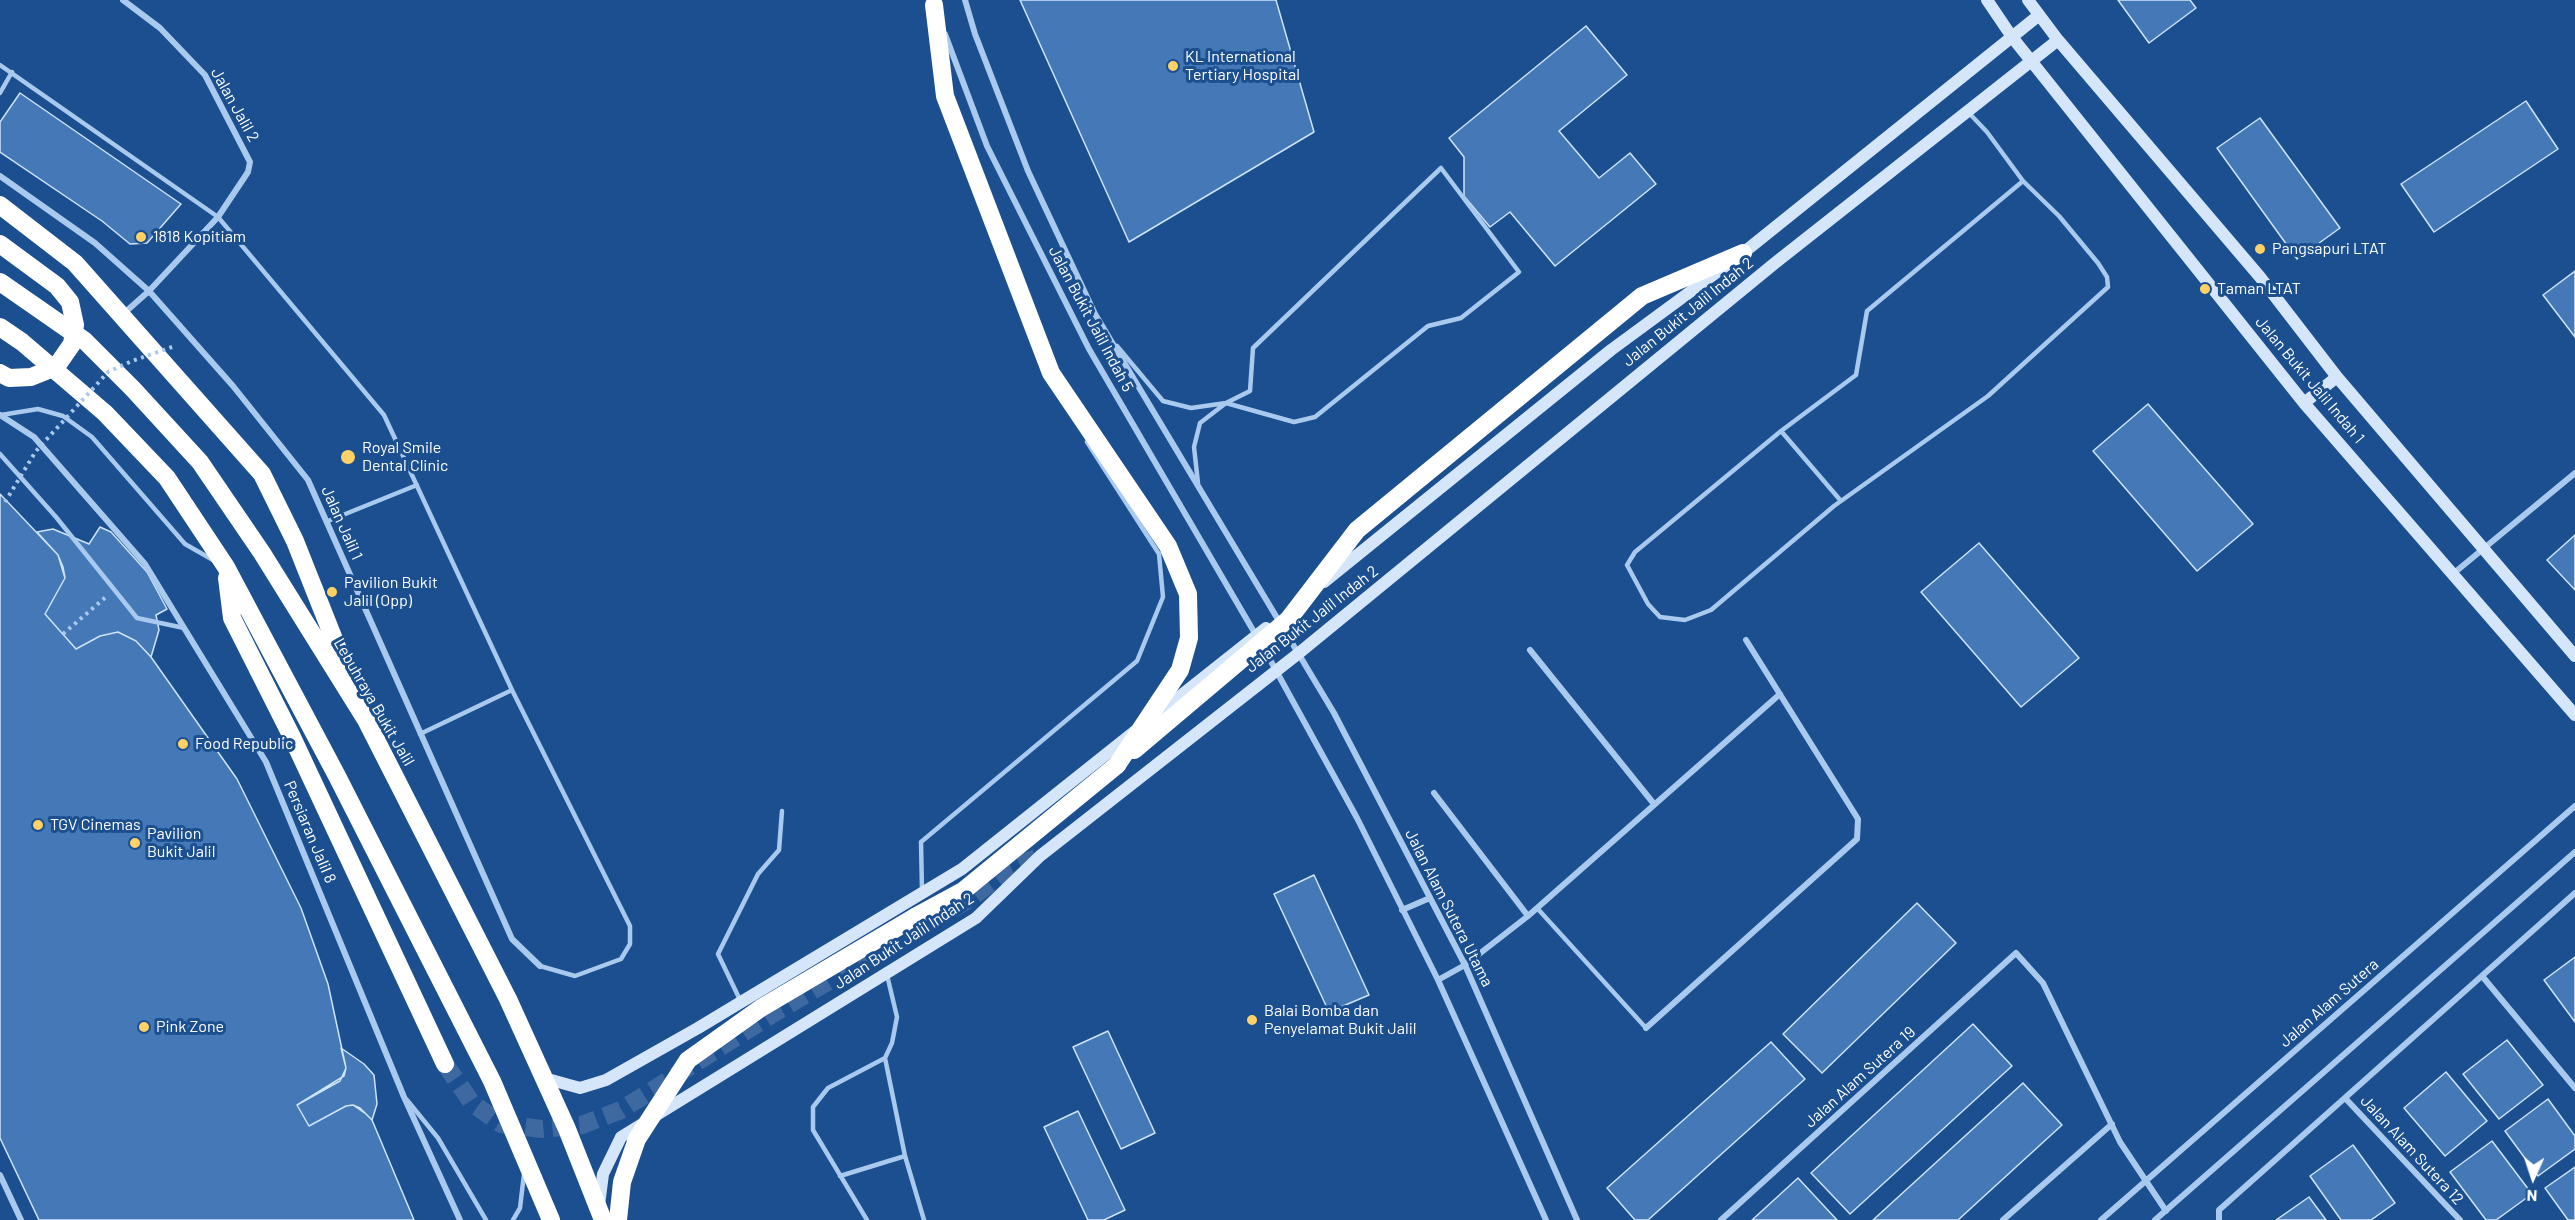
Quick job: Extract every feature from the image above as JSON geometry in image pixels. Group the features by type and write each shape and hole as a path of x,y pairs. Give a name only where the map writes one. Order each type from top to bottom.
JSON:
{"highway":[{"path":"934,2 945,96 1051,373 1168,546 1188,594 1190,638 1180,670 1117,765"},
{"path":"0,205 75,263 262,474 295,541 366,720"},
{"path":"0,244 57,286 70,302 75,325 72,344 56,367 31,377 9,378 0,373"},
{"path":"618,1220 622,1182 638,1139 688,1060 761,1008 963,891 1117,765 1288,620 1357,530 1642,296 1743,253"},
{"name":"Lebuhraya Bukit Jalil","path":"0,282 85,341 133,388 200,462 262,553 366,720 508,999 544,1078 601,1215"},
{"path":"0,327 22,342 105,413 168,478 226,567 364,828 492,1081 551,1220"},
{"path":"226,567 232,618 292,737 445,1064"}],"street":[{"name":"Jalan Jalil 2","path":"121,316 149,291 218,217 248,172 250,162 205,75 160,28 123,0"},
{"name":"Jalan Bukit Jalil Indah 5","path":"965,0 975,34 1028,171 1095,314 1278,618"},
{"name":"Jalan Bukit Jalil Indah 1","path":"1987,0 2012,37 2032,59 2304,403 2575,715"},
{"name":"Jalan Bukit Jalil Indah 1","path":"2028,0 2058,40 2260,277 2337,377 2485,547 2575,656"},
{"name":"Jalan Bukit Jalil Indah 5","path":"934,2 987,146 1089,349 1276,668"},
{"name":"Jalan Bukit Jalil Indah 2","path":"544,1078 580,1088 606,1080 962,869 1611,350 1743,253 2038,16"},
{"name":"Jalan Bukit Jalil Indah 2","path":"601,1215 603,1174 621,1137 976,918 1040,856 1276,668 1299,653 1775,263 2058,40"},
{"name":"Jalan Jalil 1","path":"0,176 95,243 149,291 266,426 308,480 512,939 540,966"},
{"path":"2304,403 2337,377"},
{"name":"Persiaran Jalil 8","path":"0,415 34,436 138,555 266,762 404,1097 460,1220"},
{"path":"2454,573 2575,473"},
{"name":"Jalan Alam Sutera Utama","path":"1278,618 1334,712 1465,965 1577,1220"},
{"path":"1646,1028 1857,839 1858,819 1746,640"},
{"path":"1530,650 1654,804"},
{"path":"1276,668 1357,818 1438,980 1546,1220"},
{"path":"1438,980 1465,965 1528,916 1780,694"},
{"path":"1434,794 1528,916"},
{"name":"Jalan Alam Sutera","path":"2101,1220 2575,806"},
{"path":"2155,1220 2575,852"},
{"path":"2219,1220 2219,1210 2575,893"},
{"path":"1402,910 1430,898"},
{"name":"Jalan Alam Sutera 19","path":"1721,1220 2016,953 2043,983 2112,1124"},
{"path":"2482,976 2575,1088"},
{"name":"Jalan Alam Sutera 12","path":"2345,1098 2460,1220"},
{"path":"2003,1220 2112,1124 2120,1142 2166,1211"},
{"path":"0,1175 21,1220"}],"lane":[{"path":"0,65 218,217 384,415 512,690 630,926 630,944 621,959 575,976 540,966"},
{"path":"0,93 12,72"},
{"path":"1967,112 1987,132 2023,181 2059,216 2091,255 2107,277 2108,287 1988,396 1841,501 1711,610 1686,620 1660,617 1627,566 1635,552 1781,431 1856,375 1867,311 2023,181"},
{"path":"1111,340 1163,401 1191,408 1226,403 1294,422 1315,417 1428,326 1461,318 1519,272 1441,168 1253,348 1250,391 1226,403 1200,423 1194,447 1198,484"},
{"path":"0,415 38,409 63,416 92,437 185,544 226,567"},
{"path":"1781,431 1841,501"},
{"path":"922,893 921,842 1137,661 1163,597 1160,554 1081,433"},
{"path":"0,454 56,517 137,618 184,628"},
{"path":"328,521 417,485"},
{"path":"420,734 512,690"},
{"path":"741,1002 718,954 758,874 779,850 782,811"},
{"path":"1537,908 1646,1028"},
{"path":"886,973 897,1017 892,1043 885,1058 905,1156 924,1220"},
{"path":"867,1220 813,1130 813,1107 828,1088 885,1058"},
{"path":"404,1097 438,1138 486,1220"},
{"path":"840,1176 905,1156"},
{"path":"513,1220 520,1208 526,1157"}],"path":[{"path":"5,502 36,451 108,372 175,346"},
{"path":"63,634 114,590"}],"building":[{"name":"KL International Tertiary Hospital","path":"1020,0 1276,0 1314,132 1129,242"},
{"path":"2118,0 2190,0 2196,8 2149,43"},
{"path":"1586,26 1627,75 1559,131 1599,178 1630,153 1656,184 1555,266 1510,212 1490,227 1464,196 1464,157 1449,138"},
{"path":"20,93 181,204 147,243 130,244 102,221 0,152 0,122"},
{"path":"2526,101 2558,149 2434,232 2401,184"},
{"path":"2260,118 2340,228 2297,259 2217,148"},
{"path":"2575,271 2575,337 2543,295"},
{"path":"2148,404 2253,524 2197,571 2093,451"},
{"name":"Pavilion Bukit Jalil","path":"0,494 58,555 63,567 65,578 45,614 76,649 100,636 118,632 136,641 151,657 237,779 301,908 328,984 346,1068 340,1081 297,1105 309,1126 346,1106 353,1105 366,1114 372,1120 414,1220 39,1220 0,1138"},
{"path":"100,527 111,532 147,572 167,609 156,615 159,630 151,657 136,641 118,632 100,636 76,649 45,614 65,578 58,555 37,532 53,529 89,544"},
{"path":"2575,535 2575,590 2547,560"},
{"path":"1979,543 2079,658 2021,707 1921,592"},
{"path":"1314,875 1369,995 1329,1012 1274,894"},
{"path":"1917,903 1956,943 1822,1073 1783,1034"},
{"path":"2575,957 2575,1022 2544,980"},
{"path":"1973,1024 2012,1066 1850,1214 1811,1173"},
{"path":"1108,1031 1155,1133 1121,1149 1073,1047"},
{"path":"2507,1040 2543,1085 2499,1119 2463,1074"},
{"path":"1771,1042 1805,1079 1648,1220 1635,1220 1607,1188"},
{"path":"341,1048 364,1064 374,1075 377,1104 372,1120 360,1108 353,1105 346,1106 309,1126 297,1105 344,1076 346,1068"},
{"path":"2446,1072 2487,1121 2445,1156 2404,1108"},
{"path":"2023,1083 2062,1125 1958,1220 1873,1220"},
{"path":"2548,1099 2575,1136 2575,1149 2538,1176 2505,1131"},
{"path":"1078,1111 1125,1210 1104,1220 1088,1220 1044,1127"},
{"path":"2492,1141 2532,1194 2496,1220 2486,1220 2450,1172"},
{"path":"2353,1145 2395,1203 2371,1220 2341,1220 2310,1176"},
{"path":"2575,1167 2575,1220 2568,1220 2545,1188"},
{"path":"1798,1178 1837,1220 1752,1220"},
{"path":"2309,1197 2326,1220 2276,1220"}],"tunnel":[{"path":"445,1064 472,1103 501,1124 542,1129 582,1125 621,1110 776,1012 968,900 1008,870 1040,856"}],"place":[{"name":"KL International Tertiary Hospital","path":"1173,66"},
{"name":"1818 Kopitiam","path":"141,237"},
{"name":"Pangsapuri LTAT","path":"2260,249"},
{"name":"Taman LTAT","path":"2205,289"},
{"name":"Royal Smile Dental Clinic","path":"348,457"},
{"name":"Pavilion Bukit Jalil (Opp)","path":"332,592"},
{"name":"Food Republic","path":"183,744"},
{"name":"TGV Cinemas","path":"38,825"},
{"name":"Pavilion Bukit Jalil","path":"135,843"},
{"name":"Balai Bomba dan Penyelamat Bukit Jalil","path":"1252,1020"},
{"name":"Pink Zone","path":"144,1027"}]}
